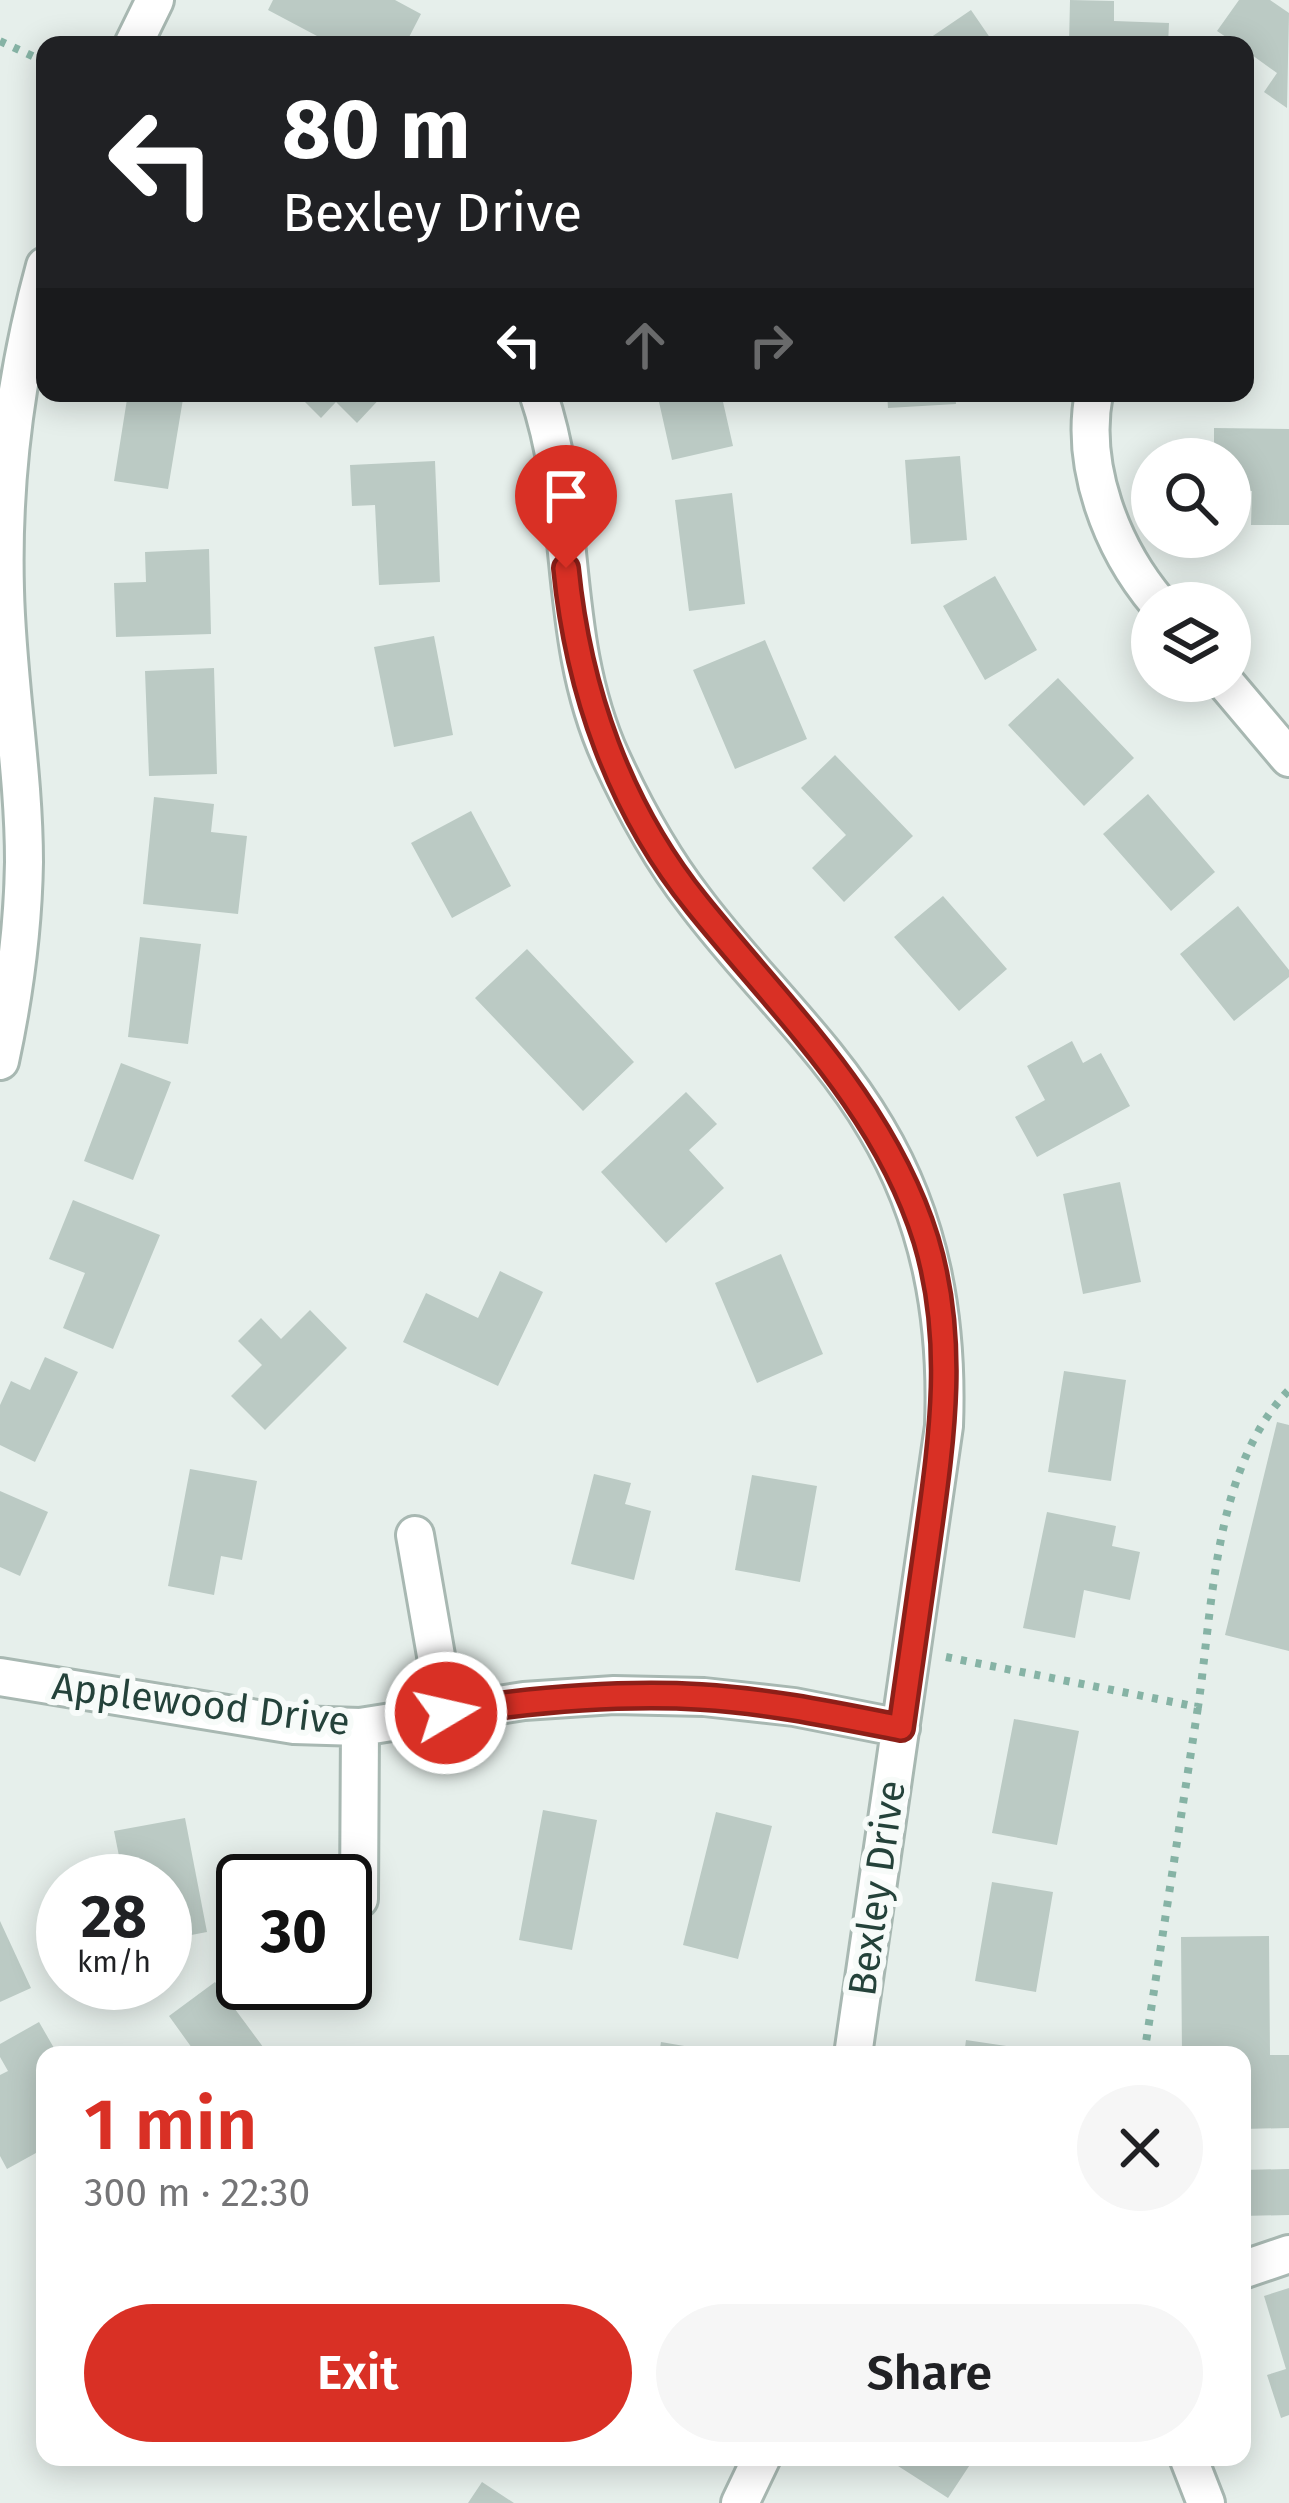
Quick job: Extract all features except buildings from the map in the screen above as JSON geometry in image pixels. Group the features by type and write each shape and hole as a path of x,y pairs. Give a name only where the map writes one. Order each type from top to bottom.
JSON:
{"street":[{"path":"137,36 155,0"},
{"path":"0,1060 19,951 24,862 4,594 4,503 16,397 36,307"},
{"name":"Bexley Drive","path":"541,402 557,473 578,654 609,753 646,830 694,901 804,1029 877,1128 926,1241 940,1301 946,1363 944,1426 854,2046"},
{"path":"1094,402 1091,461 1108,517 1143,582"},
{"path":"1242,702 1289,758"},
{"path":"415,1535 446,1713"},
{"name":"Applewood Drive","path":"0,1677 294,1725 359,1727 524,1701 614,1695 704,1697 794,1707 901,1728"},
{"path":"359,1727 359,1854"},
{"path":"1251,2267 1289,2254"},
{"path":"740,2503 758,2466"},
{"path":"1192,2466 1206,2503"}],"path":[{"path":"0,40 36,58"},
{"path":"1145,2046 1235,1478 1255,1433 1289,1390"},
{"path":"941,1657 1198,1707"}],"route":[{"path":"446,1713 524,1701 614,1695 704,1697 794,1707 901,1728 944,1426 946,1363 940,1301 926,1241 905,1184 877,1128 843,1077 694,901 646,830 609,753 582,672 566,568"}]}
